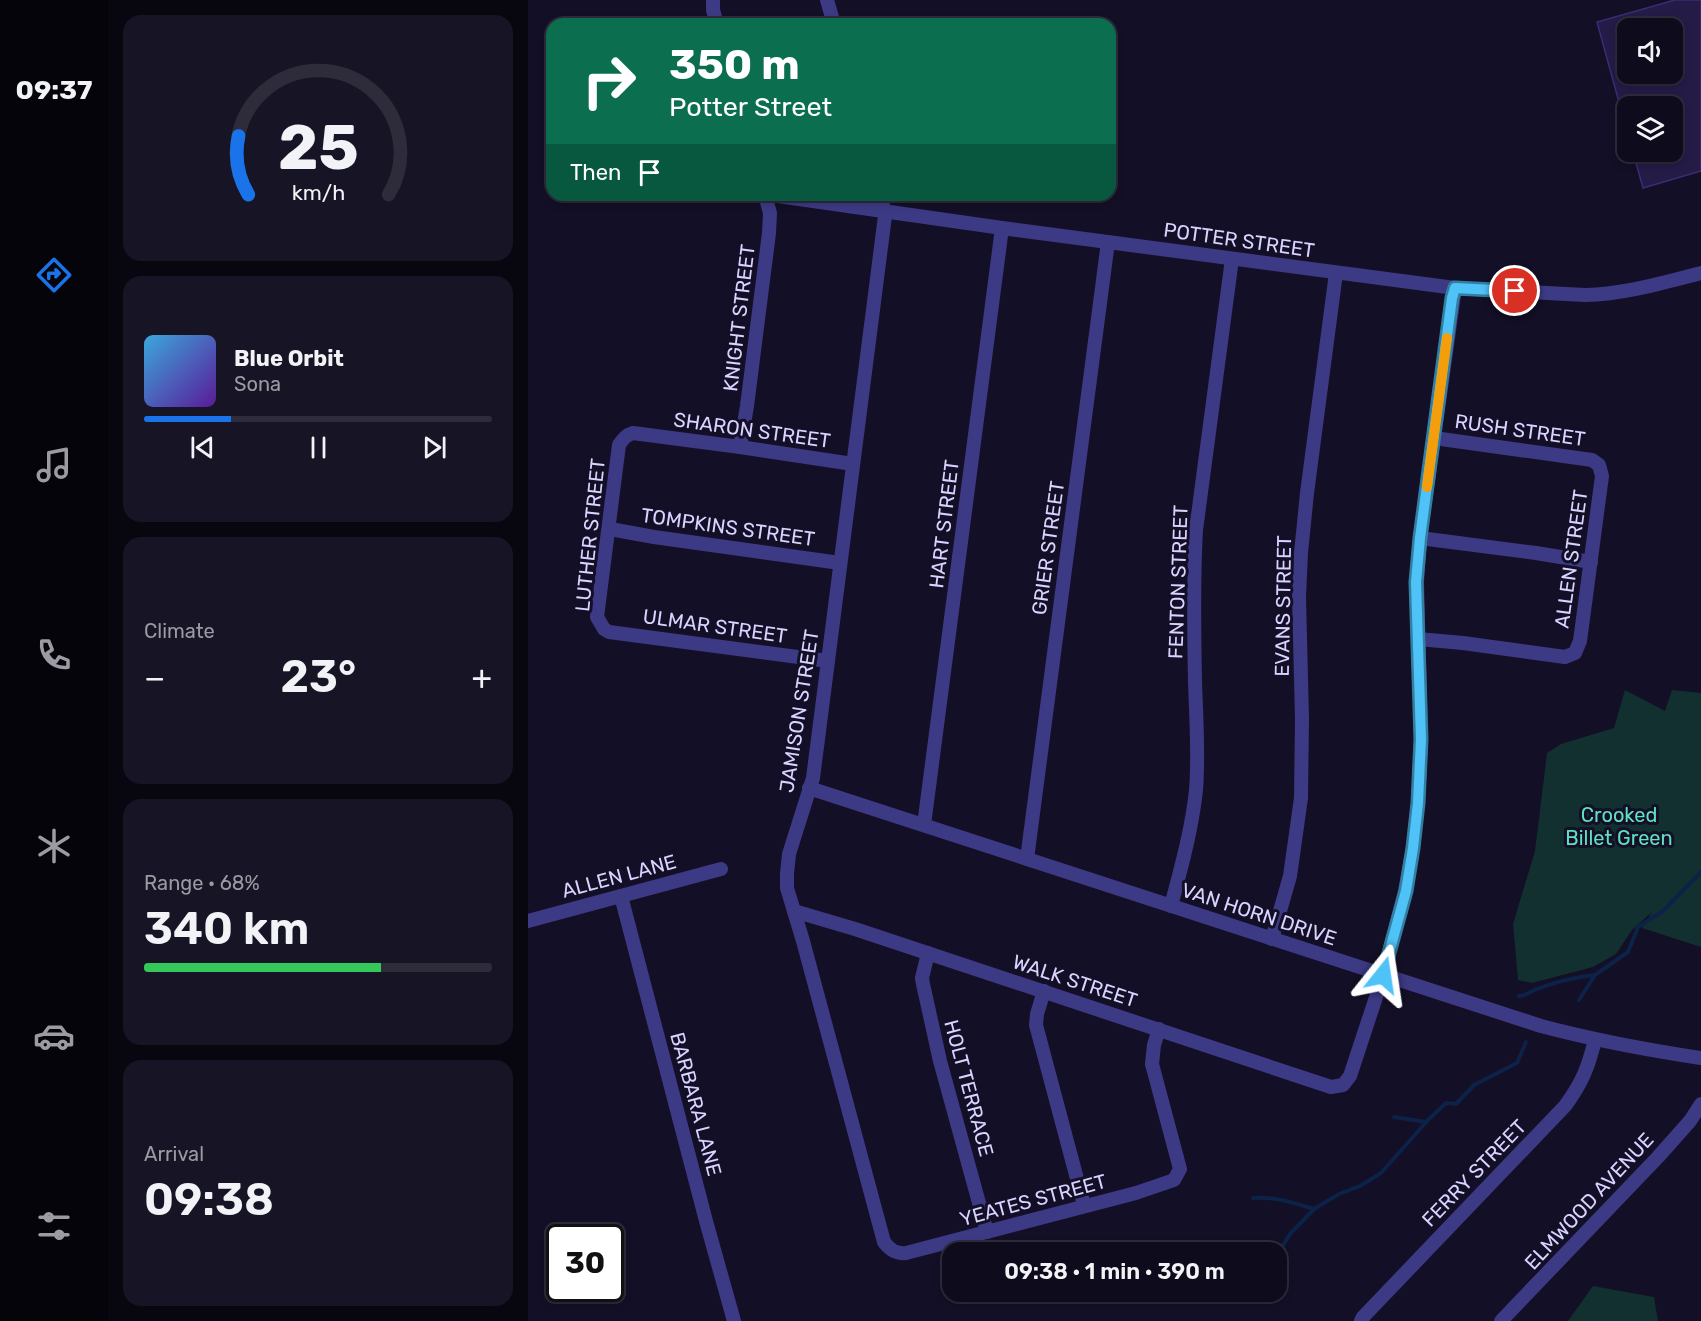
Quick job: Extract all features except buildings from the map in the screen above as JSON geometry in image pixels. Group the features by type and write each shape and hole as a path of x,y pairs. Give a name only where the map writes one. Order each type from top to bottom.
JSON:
{"street":[{"path":"713,0 715,18"},
{"path":"827,0 832,18"},
{"name":"KNIGHT STREET","path":"740,447 769,233 770,213 767,201"},
{"name":"POTTER STREET","path":"811,201 1232,260 1455,288 1585,295 1606,294 1639,289 1701,273"},
{"name":"JAMISON STREET","path":"882,201 885,212 813,777 789,854 787,888 884,1242 895,1252"},
{"name":"HART STREET","path":"924,825 1002,228"},
{"name":"GRIER STREET","path":"1027,859 1108,242"},
{"name":"FENTON STREET","path":"1170,906 1192,820 1196,791 1193,628 1196,530 1232,260"},
{"name":"EVANS STREET","path":"1272,939 1290,876 1300,798 1302,763 1299,597 1301,553 1336,273"},
{"path":"1383,975 1406,891 1418,803 1421,739 1416,582 1420,538 1455,288"},
{"name":"SHARON STREET","path":"644,434 854,464"},
{"name":"LUTHER STREET","path":"600,624 597,617 619,445 627,435 644,434"},
{"name":"RUSH STREET","path":"1434,438 1592,460 1599,465"},
{"name":"ALLEN STREET","path":"1418,639 1564,657 1575,652 1580,641 1591,562 1602,476 1599,465"},
{"name":"TOMPKINS STREET","path":"609,529 840,563"},
{"path":"1420,538 1591,562"},
{"name":"ULMAR STREET","path":"600,624 609,632 828,661"},
{"name":"VAN HORN DRIVE","path":"809,788 1541,1026 1595,1040 1701,1058"},
{"name":"ALLEN LANE","path":"528,921 721,869"},
{"name":"BARBARA LANE","path":"621,896 734,1321"},
{"name":"WALK STREET","path":"794,911 928,953 1331,1087 1343,1085 1350,1076 1383,975"},
{"name":"HOLT TERRACE","path":"928,953 922,978 923,984 940,1061 987,1232"},
{"path":"1044,992 1036,1025 1084,1205"},
{"name":"YEATES STREET","path":"895,1252 906,1253 1174,1180 1180,1169 1152,1064 1159,1029"},
{"name":"FERRY STREET","path":"1361,1321 1565,1106 1586,1074 1595,1040"},
{"name":"ELMWOOD AVENUE","path":"1501,1321 1658,1157 1690,1121 1701,1104"}],"green space":[{"name":"Crooked Billet Green","path":"1625,690 1665,711 1672,690 1701,693 1701,947 1642,928 1652,912 1632,930 1616,954 1593,967 1532,983 1518,980 1513,924 1535,851 1547,753 1561,744 1614,728"},
{"path":"1593,1286 1654,1297 1658,1321 1568,1321"}],"waterway":[{"path":"1579,1000 1595,975 1628,952 1638,927 1663,911 1701,872"},
{"path":"1519,996 1558,982 1595,975"},
{"path":"1285,1242 1314,1209 1381,1173 1446,1103 1456,1104 1474,1085 1517,1063 1526,1042"},
{"path":"1394,1117 1426,1122"},
{"path":"1253,1198 1276,1199 1314,1209"}],"slow traffic":[{"path":"1427,487 1447,338"}],"route":[{"path":"1383,975 1406,891 1418,803 1421,739 1416,582 1452,298 1455,288 1515,291"}]}
